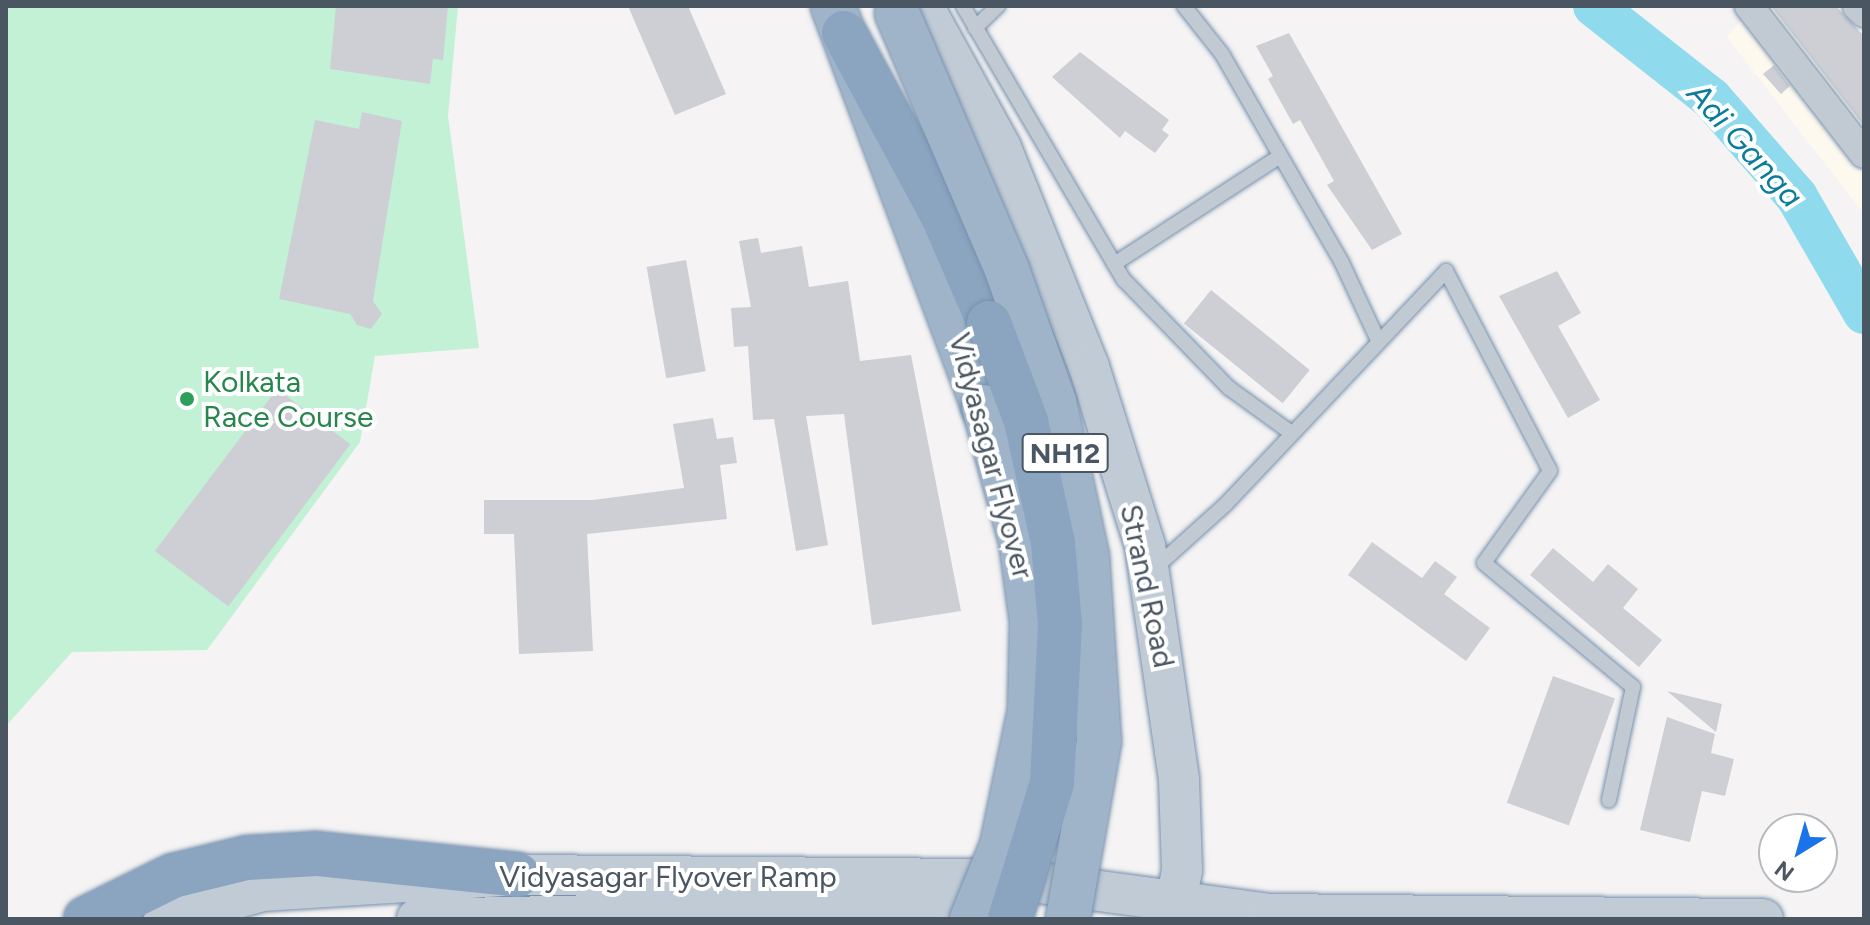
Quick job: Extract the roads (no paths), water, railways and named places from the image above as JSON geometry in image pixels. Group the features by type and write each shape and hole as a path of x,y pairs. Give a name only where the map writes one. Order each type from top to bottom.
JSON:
{"highway":[{"name":"NH12","path":"905,8 1054,402 1087,557 1099,741 1068,919"},
{"path":"838,20 943,216 989,323 1026,421 1053,543 1060,624 1052,783 1010,919"},
{"name":"Vidyasagar Flyover","path":"838,20 984,407 1021,541 1032,621 1030,711 1002,846 972,919"},
{"path":"86,919 173,876 247,858 316,854 518,875"}],"main road":[{"name":"Strand Road","path":"905,8 1001,148 1077,337 1150,573 1179,780 1182,870 1175,910"},
{"name":"Vidyasagar Flyover Ramp","path":"164,919 262,891 518,875 1011,879 1175,910"},
{"path":"417,919 1175,910 1269,914 1763,919"}],"street":[{"path":"1749,6 1864,154"},
{"path":"1857,6 1864,13"}],"lane":[{"path":"963,6 1114,264 1173,336 1290,432"},
{"path":"975,28 998,6"},
{"path":"1184,6 1222,54 1377,338"},
{"path":"1114,264 1280,156"},
{"path":"1150,573 1225,505 1377,338 1446,271 1550,471 1484,563 1633,687 1609,800"}],"waterway":[{"name":"Adi Ganga","path":"1594,6 1711,98 1797,197 1864,313"}],"tram line":[{"path":"461,919 1148,919"}],"place":[{"name":"Kolkata Race Course","path":"187,399"}]}
